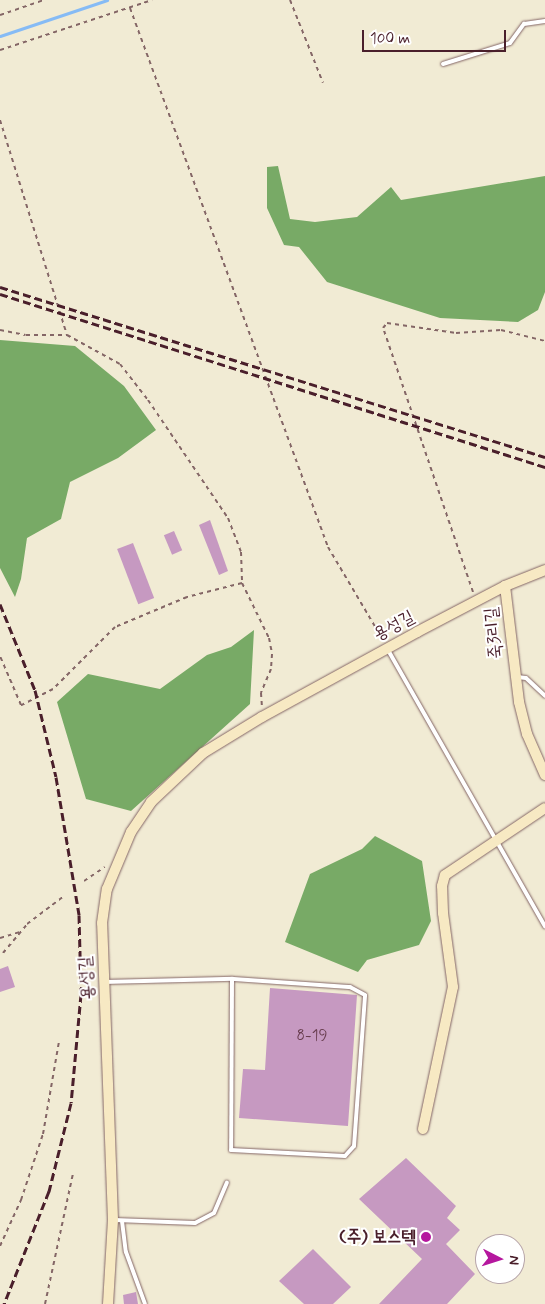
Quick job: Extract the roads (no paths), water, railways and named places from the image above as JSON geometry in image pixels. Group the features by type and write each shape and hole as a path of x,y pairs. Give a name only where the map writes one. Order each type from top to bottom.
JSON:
{"street":[{"name":"용성길","path":"108,1304 118,1220 103,982 102,923 107,889 118,859 151,802 178,774 203,753 262,717 505,586 545,570"},
{"name":"죽3리길","path":"505,586 515,676 526,734 545,776"},
{"path":"423,1129 453,987 442,886 444,875 545,808"}],"lane":[{"path":"443,64 510,43 524,24 545,21"},
{"path":"388,648 495,841 545,926"},
{"name":"죽3리길","path":"515,676 526,678 545,696"},
{"path":"103,982 232,979 350,987 365,995 354,1146 345,1156 230,1150 232,979"},
{"path":"145,1304 126,1252 118,1220 195,1223 209,1218 227,1183"}],"waterway":[{"path":"0,36 107,0"}],"railway":[{"path":"0,287 545,457"},
{"path":"0,294 545,467"},
{"path":"0,604 35,690 56,777 79,915 81,994 71,1103 49,1191 4,1304"}],"place":[{"name":"(주) 보스텍","path":"426,1237"}]}
